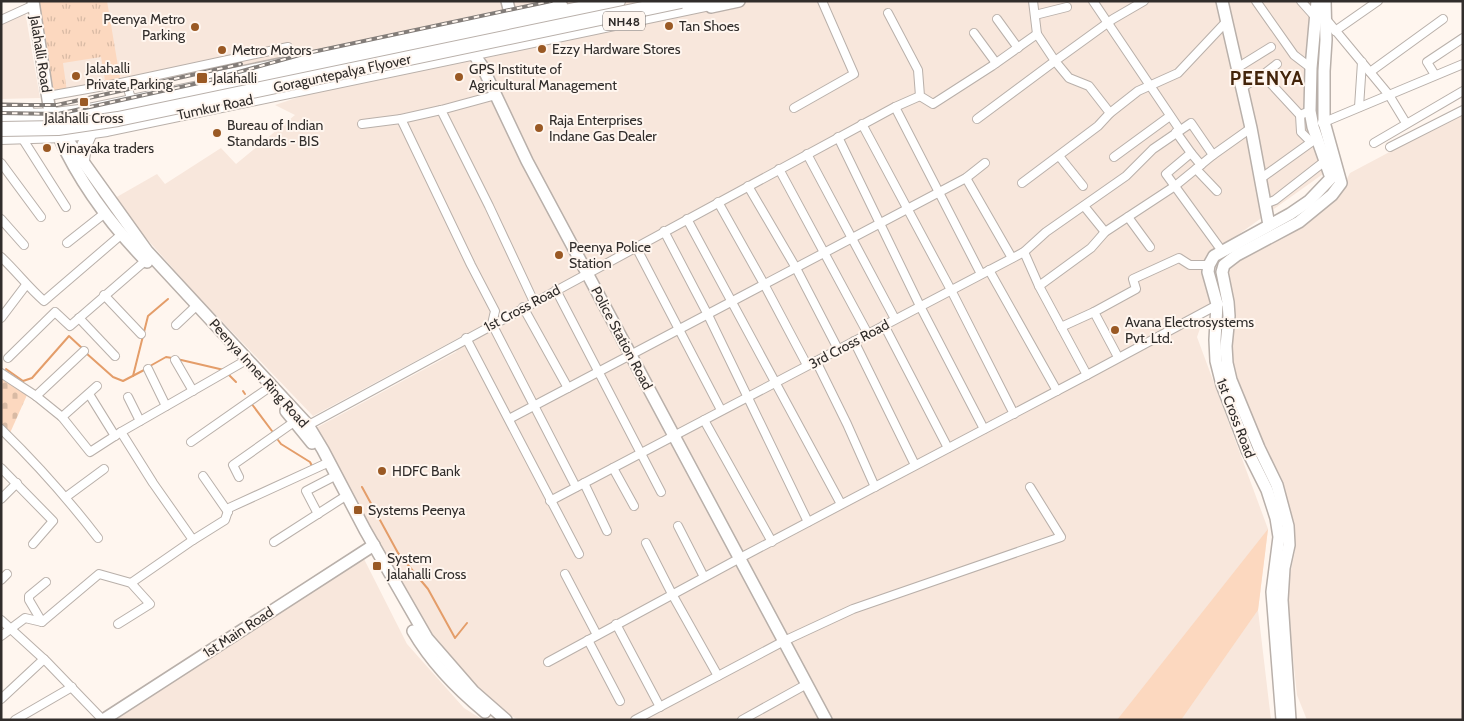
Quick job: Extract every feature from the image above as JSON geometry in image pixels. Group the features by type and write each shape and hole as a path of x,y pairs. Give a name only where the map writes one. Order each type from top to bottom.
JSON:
{"highway":[{"name":"Tumkur Road","path":"1,117 50,108 88,111 469,32 517,18 618,1"},
{"name":"Goraguntepalya Flyover","path":"1,122 35,122 101,114 641,1"},
{"name":"Goraguntepalya Flyover","path":"1,129 58,128 118,119 681,1"},
{"name":"Tumkur Road","path":"1,137 57,135 93,131 474,55 720,1"},
{"path":"82,160 84,146 93,131"}],"street":[{"path":"507,1 517,18 522,43"},
{"path":"517,18 520,1"},
{"path":"474,55 739,1"},
{"path":"794,108 854,74 822,1"},
{"path":"1034,1 1037,34 1055,61 1069,78 1089,86 1110,113"},
{"path":"1093,1 1170,116 1199,167 1217,191"},
{"path":"977,119 1107,24 1144,1"},
{"path":"1222,1 1251,128 1269,225"},
{"path":"1256,1 1294,55 1311,68"},
{"path":"1301,1 1323,8 1335,31 1389,95 1406,123"},
{"path":"1335,31 1378,1"},
{"path":"1,110 86,104 517,18 577,2"},
{"path":"1,20 33,3"},
{"name":"Jalahalli Road","path":"33,3 50,108 57,135"},
{"path":"1035,15 1067,7"},
{"path":"1305,113 1311,68 1323,8"},
{"path":"1061,328 1136,289 1133,279 1178,258 1190,265 1209,265 1214,256 1309,201 1331,178 1316,132 1323,8"},
{"path":"888,13 918,70 920,96 933,104 1037,34"},
{"path":"997,19 1018,48"},
{"path":"1370,72 1443,19"},
{"path":"1022,184 1098,126 1110,113 1138,91 1178,74 1226,22"},
{"name":"Police Station Road","path":"469,32 474,55 496,95 527,161 784,641"},
{"path":"974,33 996,63"},
{"path":"1435,75 1427,62 1463,38"},
{"path":"50,108 121,83 288,47"},
{"path":"1237,68 1270,47"},
{"path":"1359,107 1362,62"},
{"path":"1242,88 1277,64"},
{"path":"1260,179 1316,132 1359,107 1463,64"},
{"path":"1263,74 1305,113 1341,183 1332,195 1299,222 1237,255 1224,265 1222,272 1223,303 1229,316 1226,346 1231,380 1259,448 1277,485 1288,526 1289,545 1284,568 1282,600 1290,720"},
{"path":"121,83 128,89 130,95"},
{"path":"1374,143 1463,91"},
{"path":"362,124 401,120 496,95"},
{"name":"1st Cross Road","path":"239,477 233,465 301,425 534,302 895,106 920,96"},
{"path":"895,106 985,272 1057,391"},
{"path":"441,110 534,302"},
{"path":"1390,147 1463,110"},
{"path":"1114,157 1170,116"},
{"path":"401,120 471,266 495,311 492,324 576,487"},
{"path":"1178,131 1191,123 1214,155"},
{"path":"862,124 951,290 1014,414"},
{"path":"1039,286 1091,248 1105,232 1175,186 1251,128"},
{"name":"3rd Cross Road","path":"550,500 1024,252 1046,232 1126,176 1153,150 1178,131"},
{"path":"1,141 38,140 57,135"},
{"name":"Peenya Inner Ring Road","path":"57,135 82,160 146,251 323,450 424,650 465,696 494,720"},
{"name":"Peenya Inner Ring Road","path":"57,135 70,161 105,213 122,234 145,261 194,308 301,425 325,464 341,499 427,638 474,692 506,720"},
{"path":"838,137 920,306 984,429"},
{"path":"24,141 66,207"},
{"path":"1192,153 1166,174 1222,251"},
{"path":"807,154 895,319"},
{"path":"1058,156 1082,186"},
{"path":"1265,204 1275,200 1325,161"},
{"path":"1,163 41,217"},
{"path":"509,419 940,192 966,178 985,163"},
{"path":"779,170 868,334"},
{"path":"966,178 1012,258"},
{"path":"748,186 796,268 838,349"},
{"path":"718,202 807,366"},
{"path":"1084,206 1105,232"},
{"path":"67,242 105,213"},
{"path":"1128,217 1150,247"},
{"path":"1,219 24,245"},
{"path":"687,219 841,504"},
{"path":"664,232 708,315 808,522"},
{"path":"44,301 122,234"},
{"path":"636,246 721,410"},
{"path":"1024,252 1039,286 1087,375"},
{"path":"2,261 21,277 26,285 70,326 145,261"},
{"name":"1st Cross Road","path":"1209,265 1208,272 1223,303 1215,340 1216,360 1222,385 1248,450 1267,490 1276,518 1279,537 1272,592 1282,720"},
{"path":"1,318 26,285"},
{"path":"556,290 661,492"},
{"path":"104,295 141,334"},
{"path":"548,662 841,504 1223,303"},
{"path":"523,307 568,388"},
{"path":"176,325 194,308"},
{"path":"8,358 55,312"},
{"path":"1094,312 1118,357"},
{"path":"79,318 115,356"},
{"path":"884,325 948,448"},
{"path":"466,338 579,554"},
{"path":"854,341 915,465"},
{"path":"36,396 84,351"},
{"path":"175,360 193,391"},
{"path":"816,361 875,487"},
{"path":"1,373 36,396 62,417 90,452 118,433 243,362"},
{"path":"148,370 166,406"},
{"path":"62,417 97,386"},
{"path":"191,442 267,389"},
{"path":"89,394 193,540"},
{"path":"128,397 140,421"},
{"path":"704,420 772,542"},
{"path":"1,429 36,463 98,538"},
{"path":"131,583 225,520 229,508 325,464"},
{"path":"1,468 53,521 33,544"},
{"path":"613,468 634,506"},
{"path":"66,497 104,469"},
{"path":"203,476 228,512"},
{"path":"318,514 306,490 331,478"},
{"path":"1,499 17,483"},
{"path":"584,483 607,531"},
{"path":"635,720 784,641 853,608 1061,536 1030,486"},
{"path":"274,542 341,499"},
{"path":"678,526 704,577"},
{"path":"646,543 718,676"},
{"name":"1st Main Road","path":"103,720 371,547"},
{"path":"42,622 99,574 131,583 150,604 118,624"},
{"path":"565,574 597,635"},
{"path":"42,622 29,600 29,596 46,582"},
{"path":"1,636 25,618 42,622"},
{"path":"1,620 72,686 103,720"},
{"path":"616,624 660,707"},
{"path":"588,640 620,701"},
{"path":"784,641 826,720"},
{"path":"1,699 44,659"},
{"path":"742,720 807,684"},
{"path":"15,720 72,686"}],"shaded area":[{"path":"35,1 1313,1 1306,107 1330,169 1211,254 1210,300 1197,337 1268,529 1258,610 1271,720 519,720 495,708 433,640 316,428 456,352 464,335 313,416 192,290 125,214 115,198 157,174 165,184 221,148 236,164 295,115 275,105 326,88 311,56 54,94"},
{"path":"25,11 40,98 1,99 1,22"},
{"path":"1463,113 1463,720 1307,720 1297,695 1286,593 1295,551 1292,516 1230,359 1234,307 1228,264 1341,190 1350,173"},
{"path":"364,559 407,644 464,708 483,720 105,720"}],"green space":[{"path":"38,1 107,1 121,84 106,86 101,57 63,63 67,92 54,94"},
{"path":"1,378 27,395 10,433 1,424"},
{"path":"1268,529 1258,610 1181,720 1117,720"}],"waterway":[{"path":"133,376 148,316 168,299"},
{"path":"6,369 23,381 32,378 69,336 83,349"},
{"path":"86,353 113,377 123,381 146,369"},
{"path":"150,366 166,357 172,358"},
{"path":"177,359 224,370"},
{"path":"227,373 236,382"},
{"path":"251,403 272,431"},
{"path":"278,440 281,444 310,462 312,466"},
{"path":"362,487 398,553 428,589 455,638 467,623"}],"railway":[{"path":"1,113 58,114 203,82 303,54 551,1"},
{"path":"1,105 57,105 241,64"}],"place":[{"name":"Tan Shoes","path":"669,26"},
{"name":"Peenya Metro Parking","path":"195,27"},
{"name":"Ezzy Hardware Stores","path":"542,49"},
{"name":"Metro Motors","path":"222,50"},
{"name":"Jalahalli Private Parking","path":"76,76"},
{"name":"GPS Institute of Agricultural Management","path":"459,77"},
{"name":"Jalahalli","path":"202,78"},
{"name":"Jalahalli Cross","path":"84,102"},
{"name":"Raja Enterprises Indane Gas Dealer","path":"539,128"},
{"name":"Bureau of Indian Standards - BIS","path":"217,133"},
{"name":"Vinayaka traders","path":"47,148"},
{"name":"Peenya Police Station","path":"559,255"},
{"name":"Avana Electrosystems Pvt. Ltd.","path":"1115,330"},
{"name":"HDFC Bank","path":"382,471"},
{"name":"Systems Peenya","path":"358,510"},
{"name":"System Jalahalli Cross","path":"377,566"}],"district":[{"name":"PEENYA","path":"1267,78"}]}
